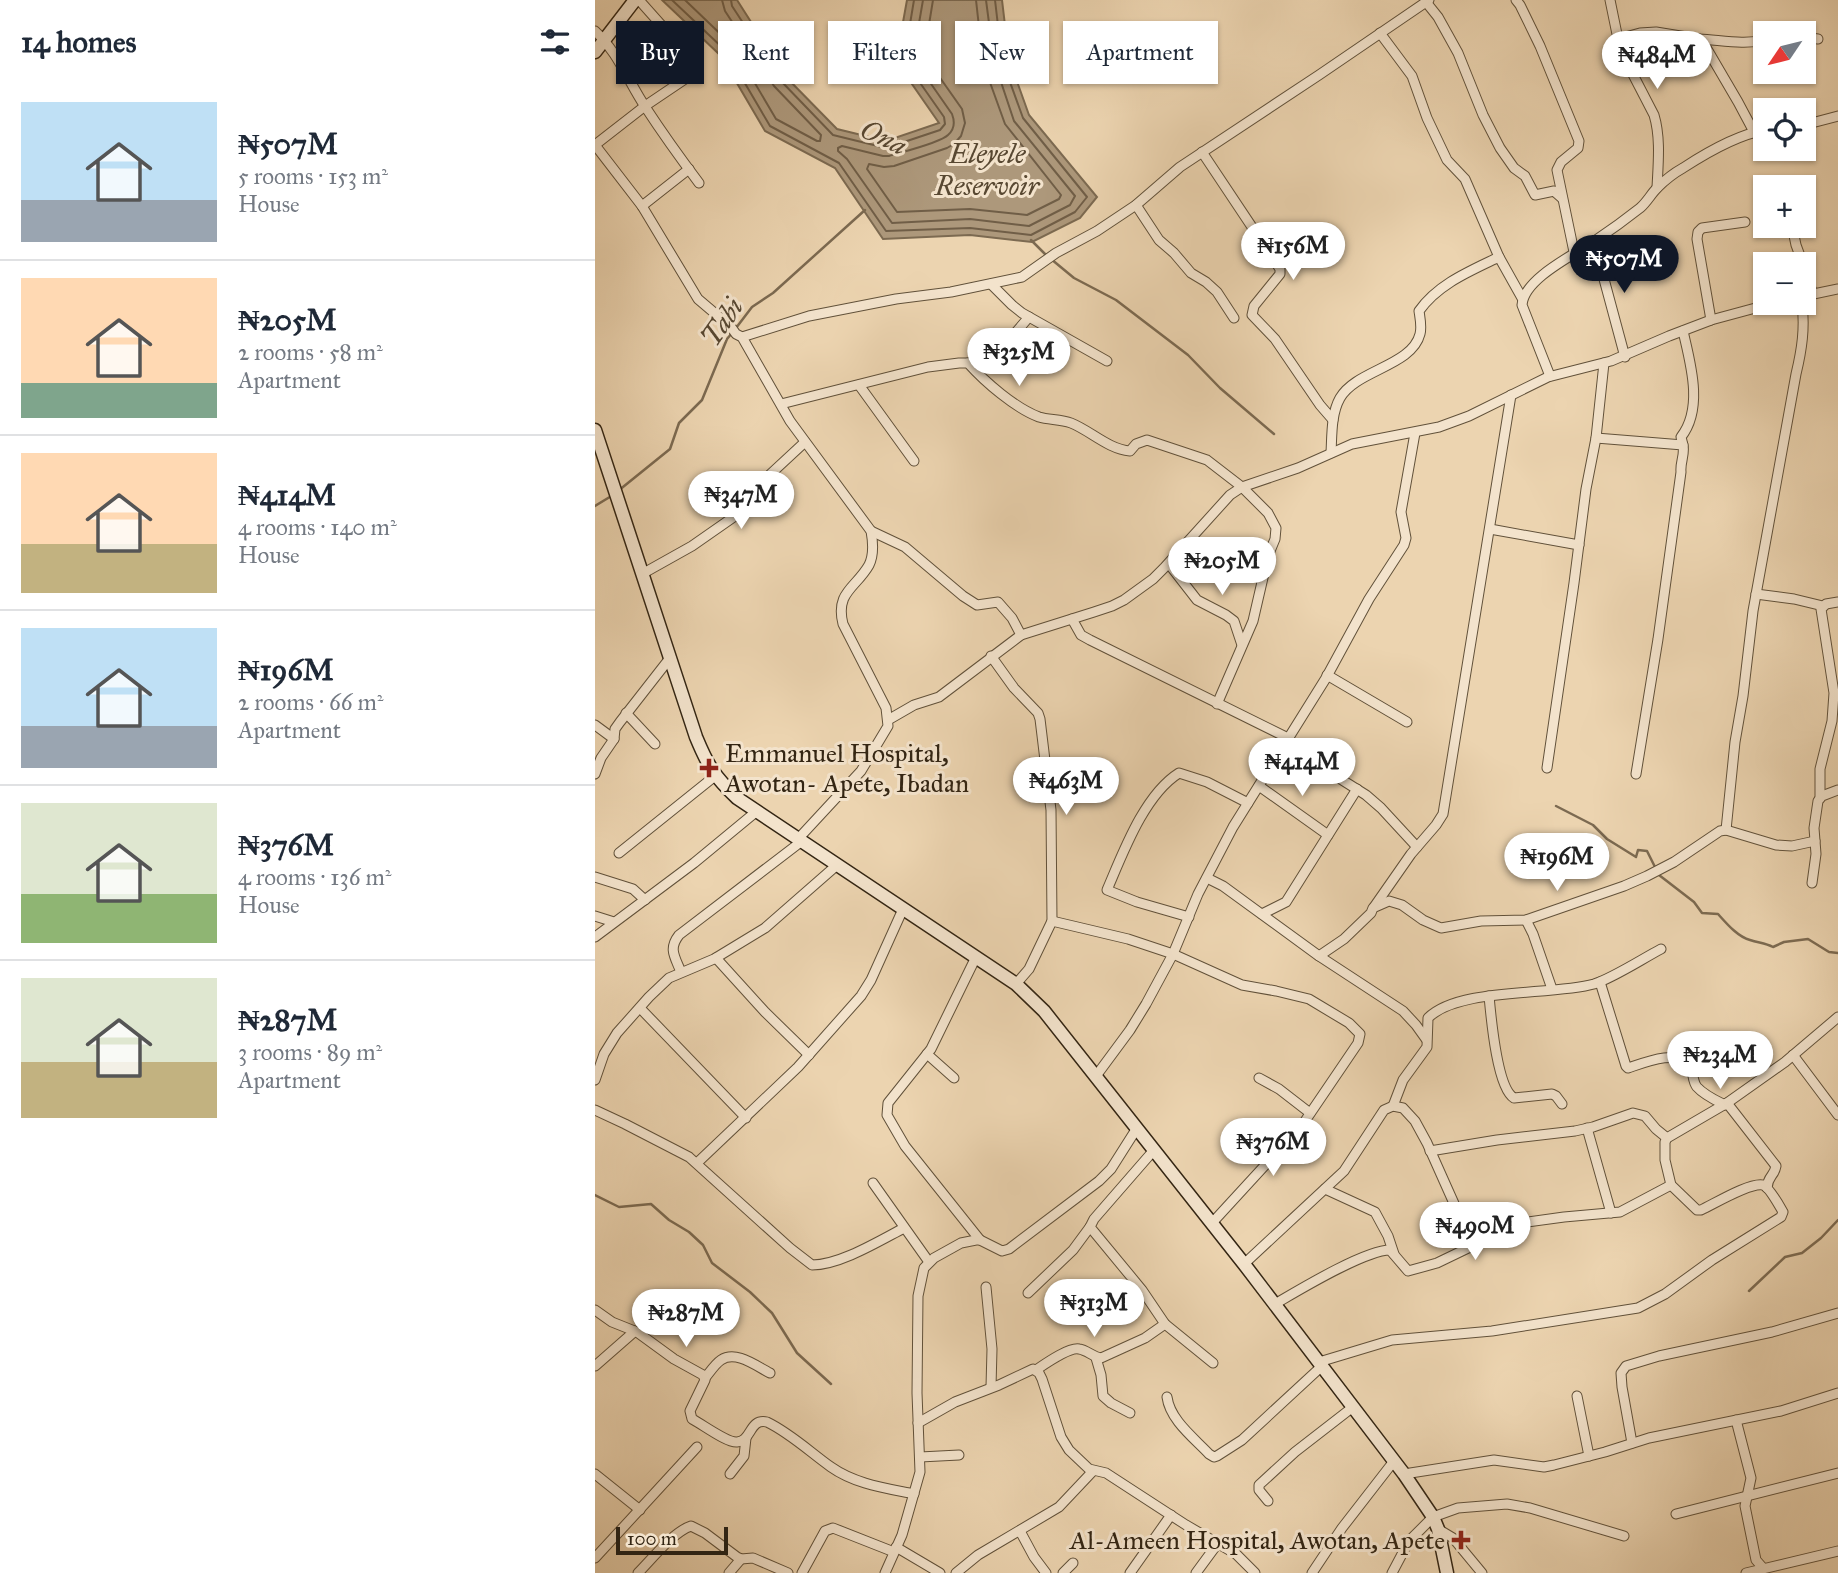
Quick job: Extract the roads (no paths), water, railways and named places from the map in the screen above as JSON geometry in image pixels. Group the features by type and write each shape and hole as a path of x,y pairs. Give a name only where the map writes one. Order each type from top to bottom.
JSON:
{"main road":[{"path":"595,52 600,35 637,0"},
{"path":"595,430 696,737 715,776 737,798 1016,984 1044,1011 1244,1264 1404,1474 1435,1523 1447,1573"}],"street":[{"path":"637,0 696,64 691,75 595,145 642,206 698,299 737,333 805,442 871,531 873,542 869,564 846,593 840,613 886,708 888,720 888,726 861,771 800,840 679,935 672,948 681,972"},
{"path":"1516,0 1536,36 1579,141 1578,148 1557,167 1574,252"},
{"path":"1610,0 1625,59 1657,125 1657,188"},
{"path":"737,333 809,316 1022,277 1056,253 1097,232 1136,205 1180,167 1427,1 1458,53 1483,115 1514,169 1525,176 1535,195 1554,191 1563,199"},
{"path":"1618,39 1656,32 1733,43 1753,41"},
{"path":"1380,33 1416,83 1427,118 1447,160 1465,179 1499,257 1522,298 1522,305 1550,376"},
{"path":"600,35 699,183"},
{"path":"1522,298 1546,273 1574,252 1594,242 1643,205 1657,188 1682,168 1733,139 1753,132 1699,39"},
{"path":"1816,122 1838,116"},
{"path":"1202,152 1280,269 1280,274 1254,306 1252,315 1275,340 1319,405 1333,420"},
{"path":"642,206 689,169"},
{"path":"1136,205 1159,240 1191,273 1217,292 1234,318"},
{"path":"1711,320 1698,232 1702,228 1745,222"},
{"path":"1594,242 1625,357"},
{"path":"1331,453 1333,420 1338,401 1347,389 1402,356 1414,345 1420,334 1419,311 1443,287 1465,272 1499,257"},
{"path":"991,284 1029,317 1107,361"},
{"path":"1816,294 1838,289"},
{"path":"888,720 914,705 939,696 1021,635 1124,600 1169,564 1230,495 1242,487 1298,468 1352,444 1439,428 1550,376 1625,357 1711,320 1753,309"},
{"path":"1726,830 1735,742 1744,696 1756,594 1803,348 1803,315"},
{"path":"781,404 928,367 973,363 1007,343 1029,317"},
{"path":"1636,774 1661,613 1680,464 1684,453 1681,437 1687,428 1692,409 1692,367 1683,331"},
{"path":"968,363 978,375 1007,398 1034,415 1072,423 1120,451 1130,452 1136,444 1147,440 1195,454 1242,487 1268,513 1276,527 1275,539 1268,556 1253,621 1217,704"},
{"path":"1546,768 1586,489 1597,438 1604,363"},
{"path":"859,384 913,461"},
{"path":"1319,956 1344,939 1371,913 1443,814 1511,395"},
{"path":"1096,1076 1130,1030 1173,954 1207,878 1248,803 1404,545 1406,538 1401,512 1415,433"},
{"path":"1597,438 1683,445"},
{"path":"642,574 735,516 763,481 805,442"},
{"path":"1489,529 1579,545"},
{"path":"871,531 905,547 977,605 998,602 1012,618 1021,635"},
{"path":"1169,564 1197,600 1234,621 1242,645"},
{"path":"1756,594 1823,606 1838,602"},
{"path":"1812,883 1816,854 1814,828 1820,798 1819,769 1832,721 1836,690 1823,606"},
{"path":"1072,619 1081,635 1286,741 1381,808 1417,847"},
{"path":"991,656 1014,688 1038,713 1051,810 1052,921 1029,969 1016,984"},
{"path":"595,774 601,758 614,739 615,729 670,658"},
{"path":"1327,675 1407,722"},
{"path":"626,713 655,744"},
{"path":"595,725 614,739"},
{"path":"1189,917 1107,890 1127,844 1146,808 1168,780 1179,773 1207,782 1248,803"},
{"path":"619,853 715,776"},
{"path":"1259,786 1328,835"},
{"path":"1262,914 1286,902 1357,789"},
{"path":"1820,798 1838,790"},
{"path":"596,936 694,863 757,811"},
{"path":"1373,908 1389,901 1441,928 1481,921 1526,920 1647,876 1674,862 1720,831 1726,830 1776,845 1792,846 1815,841"},
{"path":"595,1080 604,1054 617,1033 669,978 716,958 765,928 837,864"},
{"path":"595,877 633,890 645,900"},
{"path":"1207,878 1223,886 1319,956 1403,1012 1427,1041"},
{"path":"697,1163 809,1055 861,996 903,909"},
{"path":"595,916 614,922"},
{"path":"1526,920 1552,989"},
{"path":"1052,921 1128,939 1173,954 1243,985 1309,999 1357,1030 1360,1036 1358,1043 1310,1114 1212,1223"},
{"path":"1393,1106 1403,1080 1427,1047 1427,1021 1433,1013 1451,1004 1489,996 1579,987 1600,982 1661,949"},
{"path":"976,957 937,1038 888,1103 887,1115 905,1146 980,1240 1002,1251 1009,1249 1099,1181 1111,1169 1137,1128"},
{"path":"716,958 809,1055"},
{"path":"1600,982 1626,1066 1628,1068 1654,1060 1681,1057 1686,1060 1697,1087 1726,1104 1776,1166 1768,1178 1767,1188"},
{"path":"1489,996 1493,1036 1509,1095 1514,1098 1552,1094 1562,1104"},
{"path":"640,1008 746,1118"},
{"path":"1167,1397 1172,1413 1181,1425 1214,1457 1242,1440 1321,1364 1392,1339 1492,1331 1638,1308 1684,1282 1712,1260 1781,1217 1783,1212 1767,1188 1761,1185 1751,1186 1697,1210 1671,1185 1665,1160 1667,1138 1726,1104 1836,1022"},
{"path":"927,1054 954,1078"},
{"path":"1793,1055 1838,1115"},
{"path":"1259,1078 1279,1089 1310,1114"},
{"path":"1244,1264 1344,1171 1384,1110 1393,1106 1403,1108 1411,1114 1473,1246"},
{"path":"595,1110 697,1163 812,1265 835,1261 904,1228"},
{"path":"1430,1151 1587,1128 1633,1113 1645,1115 1667,1138"},
{"path":"1587,1128 1611,1213"},
{"path":"1028,1293 1078,1245 1094,1219 1154,1150"},
{"path":"873,1183 929,1262"},
{"path":"1275,1304 1358,1260 1387,1249 1408,1270 1437,1263 1520,1223 1611,1213 1630,1208 1671,1185"},
{"path":"1325,1189 1375,1212 1395,1255"},
{"path":"1090,1227 1142,1290 1165,1324 1213,1363"},
{"path":"885,1573 902,1535 921,1472 918,1423 918,1296 921,1276 924,1268 934,1258 961,1243 980,1240"},
{"path":"986,1287 992,1349 991,1387"},
{"path":"595,1310 612,1322 635,1331 705,1378"},
{"path":"1632,1443 1622,1387 1621,1373 1626,1366 1659,1356 1772,1332 1838,1313"},
{"path":"918,1423 955,1402 1036,1370 1065,1353 1079,1349 1101,1358 1145,1338 1165,1324"},
{"path":"595,1366 635,1331"},
{"path":"746,1438 733,1442 692,1419 690,1411 703,1388 705,1378 719,1362 729,1357 737,1356 770,1373"},
{"path":"1096,1358 1103,1396 1130,1413"},
{"path":"1036,1370 1042,1379 1061,1437 1069,1450 1089,1469 1106,1473 1236,1554 1255,1573"},
{"path":"1404,1474 1494,1460 1544,1467 1683,1430 1781,1411 1838,1393"},
{"path":"1577,1396 1589,1456"},
{"path":"1268,1501 1259,1490 1259,1485 1295,1452 1353,1407"},
{"path":"1736,1420 1751,1478 1745,1506 1756,1560 1763,1568"},
{"path":"730,1474 744,1456 746,1438 753,1427 763,1421 831,1468 849,1477 869,1485 914,1494"},
{"path":"595,1558 697,1447"},
{"path":"920,1457 959,1455"},
{"path":"1313,1573 1342,1528 1394,1461"},
{"path":"956,1573 978,1555 1059,1507 1093,1471"},
{"path":"1676,1514 1838,1473"},
{"path":"595,1474 640,1510"},
{"path":"1392,1573 1409,1541 1458,1508 1507,1504 1624,1536"},
{"path":"1131,1573 1171,1515"},
{"path":"1435,1523 1453,1538 1482,1573"},
{"path":"638,1573 671,1539 684,1528 691,1526 741,1559 753,1559 788,1573"},
{"path":"802,1573 825,1531 833,1528 895,1549 940,1573"},
{"path":"1020,1531 1046,1573"},
{"path":"1196,1573 1218,1543"},
{"path":"1746,1573 1838,1551"},
{"path":"729,1573 741,1559"},
{"path":"1063,1573 1073,1563"}],"water":[{"name":"Eleyele Reservoir","path":"662,0 737,0 750,21 718,21 718,53 704,40 704,21 684,21"},
{"name":"Eleyele Reservoir","path":"907,0 1002,0 1004,21 955,21 955,84 1018,84 1029,115 1097,197 1080,218 1032,242 970,235 883,239 835,168 765,131 737,84 793,84 837,129 886,141 939,123 912,84 941,84 941,21 903,21"}],"waterway":[{"name":"Tabi","path":"736,328 752,307 773,293 865,210"},
{"path":"1031,240 1046,255"},
{"path":"1051,259 1074,278 1116,300 1188,355 1220,388 1274,434"},
{"name":"Tabi","path":"618,491 670,449 679,423 702,400 727,339 732,333"},
{"name":"Tabi","path":"595,506 613,495"},
{"path":"1556,806 1593,825 1607,839 1636,857 1638,850 1647,851 1655,867"},
{"path":"1659,875 1694,902 1702,913 1718,914 1741,936 1773,947 1784,942 1808,939 1829,952 1838,953"},
{"path":"595,1195 619,1207 651,1204 669,1220 689,1232 703,1245 712,1263 772,1313 797,1353 831,1384"},
{"path":"1749,1291 1785,1257 1802,1253 1838,1220"}],"place":[{"name":"Emmanuel Hospital, Awotan- Apete, Ibadan","path":"709,768"},
{"name":"Al-Ameen Hospital, Awotan, Apete","path":"1461,1540"}],"water label":[{"name":"Ona","path":"884,137"}]}
